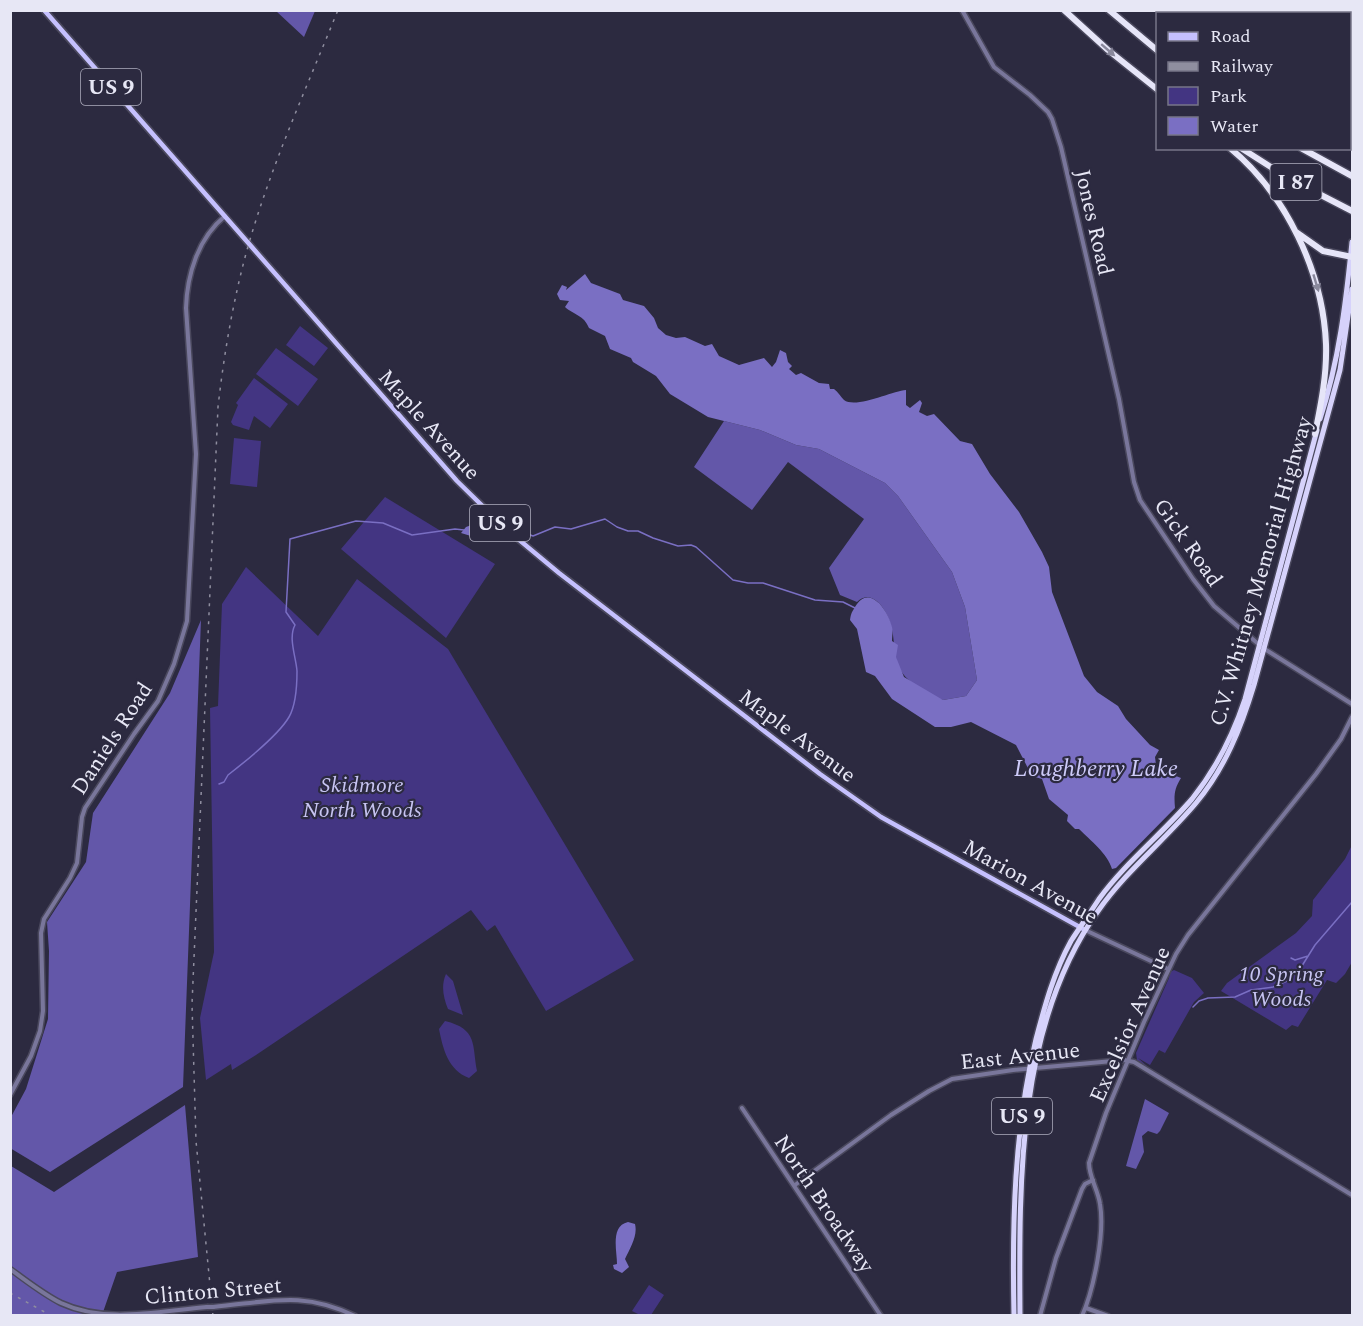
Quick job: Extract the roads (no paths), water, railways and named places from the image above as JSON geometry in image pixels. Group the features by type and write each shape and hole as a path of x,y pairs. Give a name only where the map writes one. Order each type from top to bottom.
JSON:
{"highway":[{"path":"1064,10 1108,50 1156,88"},
{"path":"1109,10 1156,49"},
{"path":"1232,150 1271,192 1294,229 1314,279 1326,333 1325,386 1315,434"},
{"name":"I 87","path":"1244,150 1288,178 1353,211"},
{"name":"I 87","path":"1304,150 1353,176"},
{"path":"1294,229 1304,239 1323,250 1352,257"},
{"name":"C.V. Whitney Memorial Highway","path":"1014,1316 1013,1241 1016,1162 1032,1069 1059,981 1083,929 1115,888 1190,810 1219,770 1243,719 1315,434 1333,376 1353,242"},
{"name":"C.V. Whitney Memorial Highway","path":"1261,646 1340,370 1353,289"},
{"name":"C.V. Whitney Memorial Highway","path":"1020,1316 1020,1207 1032,1069"}],"main road":[{"name":"Maple Avenue","path":"44,10 278,274 457,481 512,534 650,645 820,774 881,817"},
{"name":"Marion Avenue","path":"881,817 1083,929"}],"street":[{"name":"Jones Road","path":"962,10 994,67 1040,104 1052,119 1061,147 1119,399 1133,474"},
{"name":"Daniels Road","path":"10,1095 31,1056 40,1030 43,1011 41,933 44,919 74,872 79,854 82,817 85,808 158,701 174,664 187,621 196,454 186,301 191,271 198,254 214,228 225,216"},
{"name":"Gick Road","path":"1133,474 1140,500 1146,510 1214,606 1261,646 1353,704"},
{"name":"Excelsior Avenue","path":"1083,1315 1093,1281 1101,1225 1100,1204 1089,1170 1091,1154 1168,969 1188,935 1341,740 1353,717"},
{"name":"Marion Avenue","path":"1083,929 1168,969"},
{"name":"East Avenue","path":"795,1185 891,1115 952,1079 972,1075 1128,1061"},
{"path":"1128,1061 1134,1062 1353,1195"},
{"name":"North Broadway","path":"741,1108 795,1185 881,1316"},
{"path":"1040,1314 1056,1258 1082,1189 1085,1184 1093,1180"},
{"name":"Clinton Street","path":"10,1269 54,1300 90,1313 118,1315 280,1299 307,1299 333,1305 355,1316"},
{"path":"1086,1308 1108,1316"}],"water":[{"name":"Loughberry Lake","path":"585,274 591,283 620,294 623,300 644,306 654,318 658,328 666,335 676,338 685,337 705,346 712,344 719,356 739,365 764,358 772,367 780,350 786,353 788,362 792,366 789,369 796,375 801,373 819,383 829,384 830,389 834,389 844,400 850,402 865,401 906,390 906,405 910,408 920,400 922,403 919,412 927,416 934,414 960,441 972,444 990,474 1019,512 1042,552 1049,567 1052,592 1084,676 1097,692 1118,706 1126,719 1150,745 1159,750 1155,757 1156,765 1161,770 1181,778 1175,793 1175,808 1116,868 1112,869 1107,858 1098,848 1079,829 1075,829 1067,821 1068,815 1049,799 1042,779 1032,776 1016,745 971,722 951,727 935,727 892,699 875,676 866,672 857,629 850,620 860,600 872,598 882,607 890,620 892,641 898,645 896,657 904,677 943,700 966,696 977,680 965,607 952,572 898,496 885,483 819,449 796,445 760,430 708,417 670,394 656,376 633,362 631,358 610,349 605,336 589,328 582,318 565,307 569,301 560,300 557,294 562,285 567,287 566,290"},
{"path":"477,523 500,539 484,540 461,533 466,527"},
{"path":"628,1222 635,1224 635,1233 625,1259 629,1267 622,1273 614,1269 613,1265 617,1264 616,1240 619,1228"}],"waterway":[{"path":"513,533 520,531 533,536 555,527 571,529 605,519 628,531 638,531 678,546 696,547 733,580 763,583 815,600 843,602 855,608"},
{"path":"219,784 224,782 228,775 277,732 289,717 293,707 297,676 292,642 295,625 286,612 290,539 356,521 383,523 412,535 455,529 464,530"},
{"path":"498,537 508,534"},
{"path":"1193,1007 1199,1001 1208,998 1235,997 1251,990 1273,987 1287,981 1300,969 1315,945 1352,902"},
{"path":"1291,958 1295,960 1308,956"}],"railway":[{"path":"213,1316 196,1141 192,1004 218,407 233,308 256,219 289,129 338,10"},
{"path":"10,1293 52,1316"}],"park label":[{"name":"Skidmore North Woods","path":"362,796"},
{"name":"10 Spring Woods","path":"1281,986"}]}
